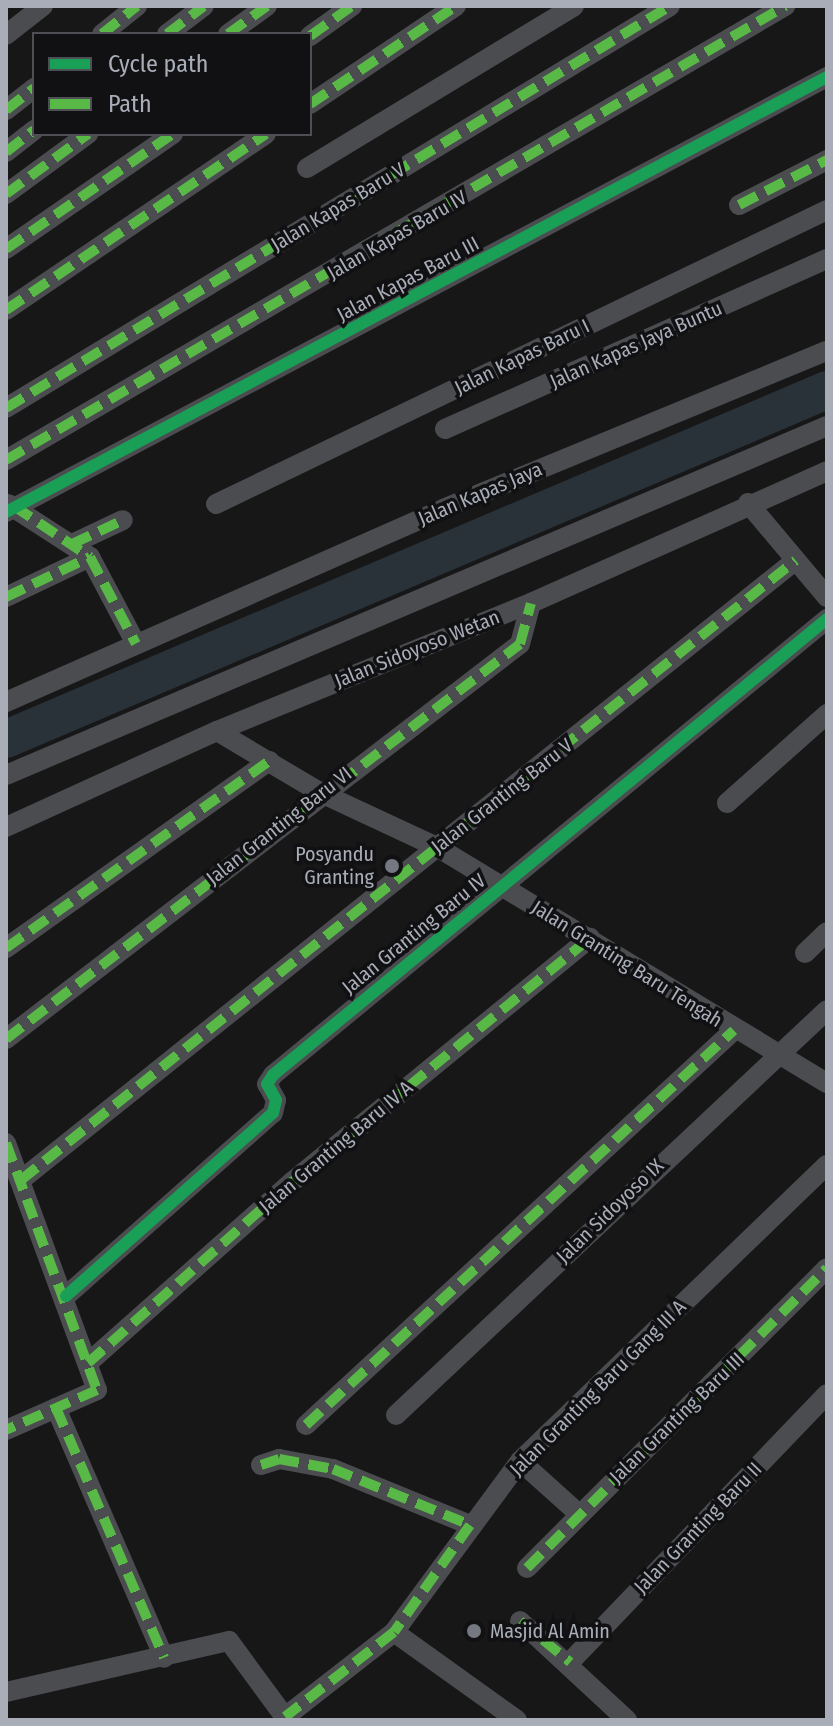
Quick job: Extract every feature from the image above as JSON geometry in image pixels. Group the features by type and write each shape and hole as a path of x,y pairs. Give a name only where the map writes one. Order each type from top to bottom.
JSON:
{"street":[{"path":"6,35 43,6"},
{"path":"104,32 137,6"},
{"path":"170,32 204,6"},
{"path":"231,32 267,6"},
{"path":"312,35 352,6"},
{"path":"312,103 456,6"},
{"path":"307,168 574,6"},
{"name":"Jalan Kapas Baru V","path":"6,408 670,6"},
{"name":"Jalan Kapas Baru IV","path":"6,460 785,6"},
{"name":"Jalan Kapas Baru III","path":"10,508 827,77"},
{"path":"6,110 32,90"},
{"path":"6,152 32,132"},
{"path":"6,194 85,136"},
{"path":"6,249 170,136"},
{"path":"6,310 263,136"},
{"path":"739,205 827,160"},
{"name":"Jalan Kapas Baru I","path":"216,504 827,210"},
{"name":"Jalan Kapas Jaya Buntu","path":"445,429 827,259"},
{"name":"Jalan Kapas Jaya","path":"6,702 443,509 827,351"},
{"path":"6,775 827,426"},
{"name":"Jalan Sidoyoso Wetan","path":"6,827 217,731 531,603 748,503 827,471"},
{"path":"748,503 827,597"},
{"path":"10,508 90,557 136,644"},
{"path":"72,544 123,520"},
{"path":"6,597 90,557"},
{"name":"Jalan Granting Baru V","path":"21,1180 796,560"},
{"name":"Jalan Granting Baru VI","path":"6,1039 321,793 520,644 531,603"},
{"name":"Jalan Granting Baru IV","path":"66,1296 273,1113 276,1100 267,1084 273,1075 827,619"},
{"path":"727,803 827,714"},
{"name":"Jalan Granting Baru Tengah","path":"217,731 321,793 437,847 590,938 734,1030 827,1083"},
{"path":"6,948 269,761"},
{"path":"805,953 827,932"},
{"name":"Jalan Granting Baru IV A","path":"88,1363 293,1181 590,938"},
{"name":"Jalan Sidoyoso IX","path":"396,1415 775,1054 827,1010"},
{"path":"306,1425 734,1030"},
{"path":"6,1143 66,1296 97,1391 6,1430"},
{"name":"Jalan Granting Baru Gang III A","path":"286,1718 394,1632 520,1461 827,1165"},
{"name":"Jalan Granting Baru III","path":"527,1568 578,1513 702,1399 827,1268"},
{"name":"Jalan Granting Baru II","path":"570,1662 827,1394"},
{"path":"56,1408 164,1658"},
{"path":"261,1465 279,1459 333,1469 470,1525"},
{"path":"520,1461 578,1513"},
{"path":"520,1621 570,1662 627,1720"},
{"path":"394,1632 517,1720"},
{"path":"6,1692 232,1642 286,1718"}],"waterway":[{"path":"6,739 827,390"}],"marked path":[{"path":"104,32 137,6"},
{"path":"170,32 204,6"},
{"path":"231,32 267,6"},
{"path":"312,35 352,6"},
{"path":"312,103 456,6"},
{"path":"6,408 670,6"},
{"path":"6,460 785,6"},
{"path":"6,110 32,90"},
{"path":"6,152 32,132"},
{"path":"6,194 85,136"},
{"path":"6,249 170,136"},
{"path":"6,310 263,136"},
{"path":"739,205 827,160"},
{"path":"14,506 90,557 136,644"},
{"path":"72,544 123,520"},
{"path":"6,597 90,557"},
{"path":"21,1180 796,560"},
{"path":"6,1039 520,644 531,603"},
{"path":"6,948 269,761"},
{"path":"88,1363 293,1181 590,938"},
{"path":"306,1425 734,1030"},
{"path":"6,1143 97,1390 6,1430"},
{"path":"527,1568 827,1268"},
{"path":"56,1408 164,1658"},
{"path":"261,1465 279,1459 333,1469 470,1525 394,1632 285,1717"},
{"path":"520,1621 570,1662"}],"cycle path":[{"path":"6,512 827,77"},
{"path":"66,1296 273,1113 276,1100 267,1084 273,1075 827,619"}],"place":[{"name":"Posyandu Granting","path":"392,866"},
{"name":"Masjid Al Amin","path":"474,1631"}]}
